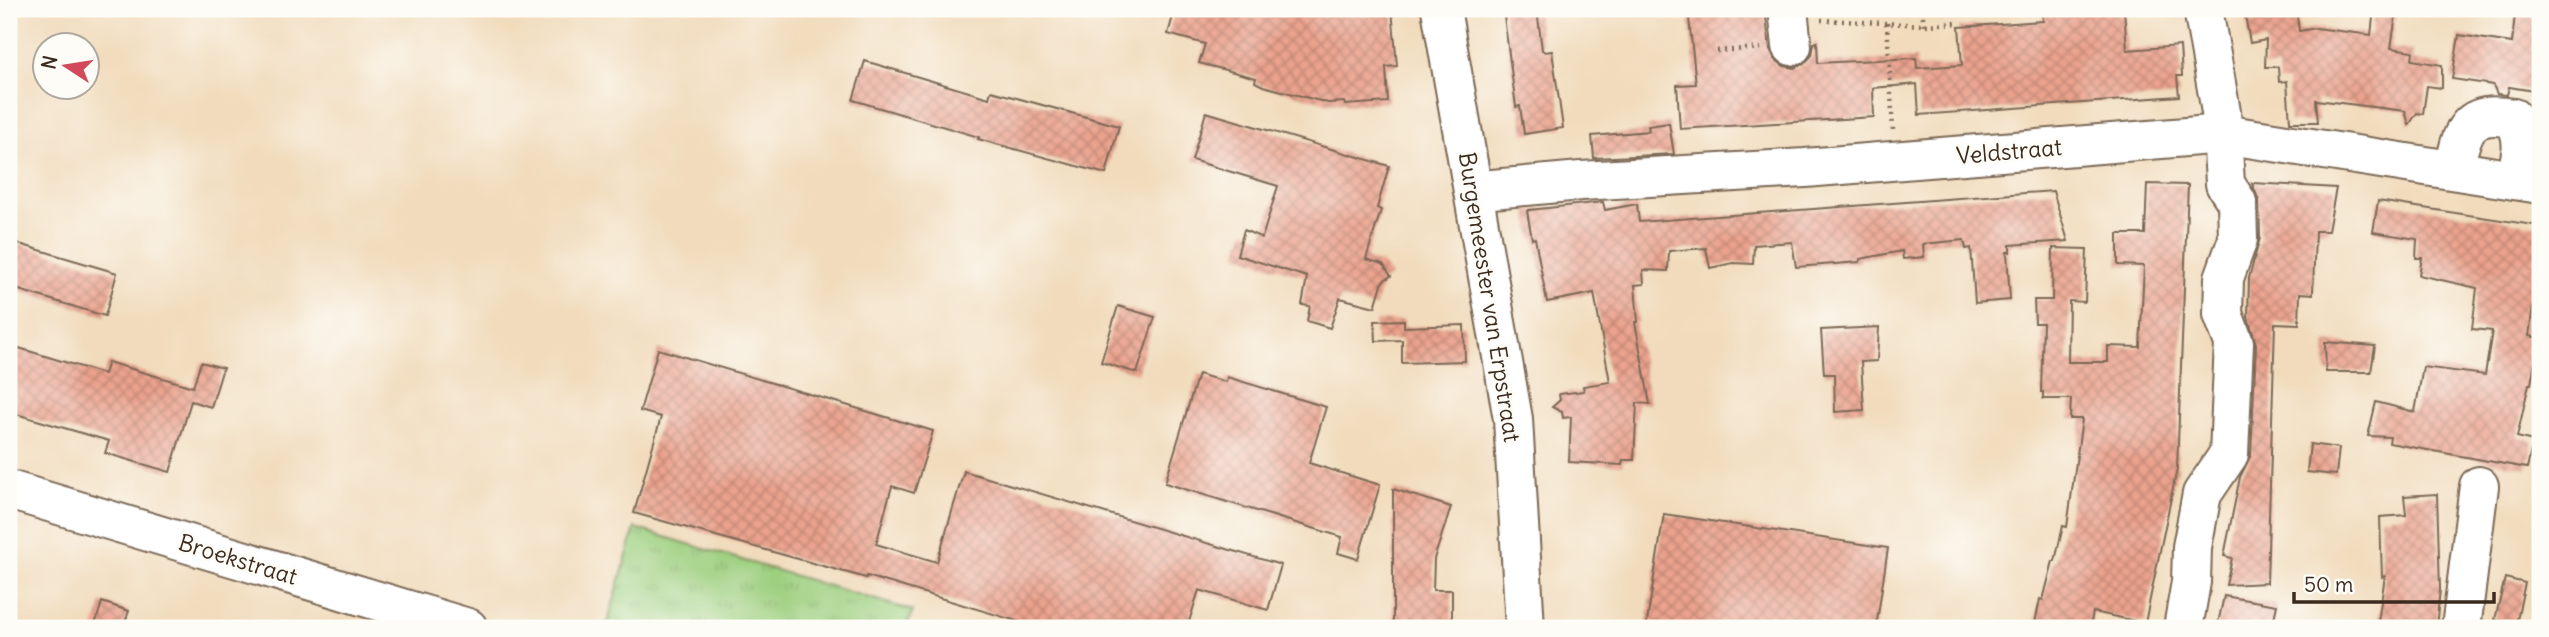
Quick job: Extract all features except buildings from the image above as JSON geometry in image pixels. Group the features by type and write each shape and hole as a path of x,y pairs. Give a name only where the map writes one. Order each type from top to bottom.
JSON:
{"street":[{"name":"Burgemeester van Erpstraat","path":"1441,9 1513,419 1525,628"},
{"path":"2183,628 2192,582 2192,547 2202,494 2229,454 2234,343 2223,314 2224,278 2238,239 2237,202 2225,184 2223,134 2203,9"},
{"path":"2454,170 2460,138 2472,122 2484,116 2498,115 2513,118 2521,129 2528,182"},
{"name":"Veldstraat","path":"1475,193 1492,188 1805,168 2223,134 2528,182"},
{"path":"2461,628 2479,486"},
{"name":"Broekstraat","path":"9,490 468,628"}],"path":[{"path":"1922,9 1924,25"},
{"path":"1887,23 1893,138"},
{"path":"1717,51 1790,25 1959,23"}],"green space":[{"path":"635,528 913,611 907,628 606,628"}]}
